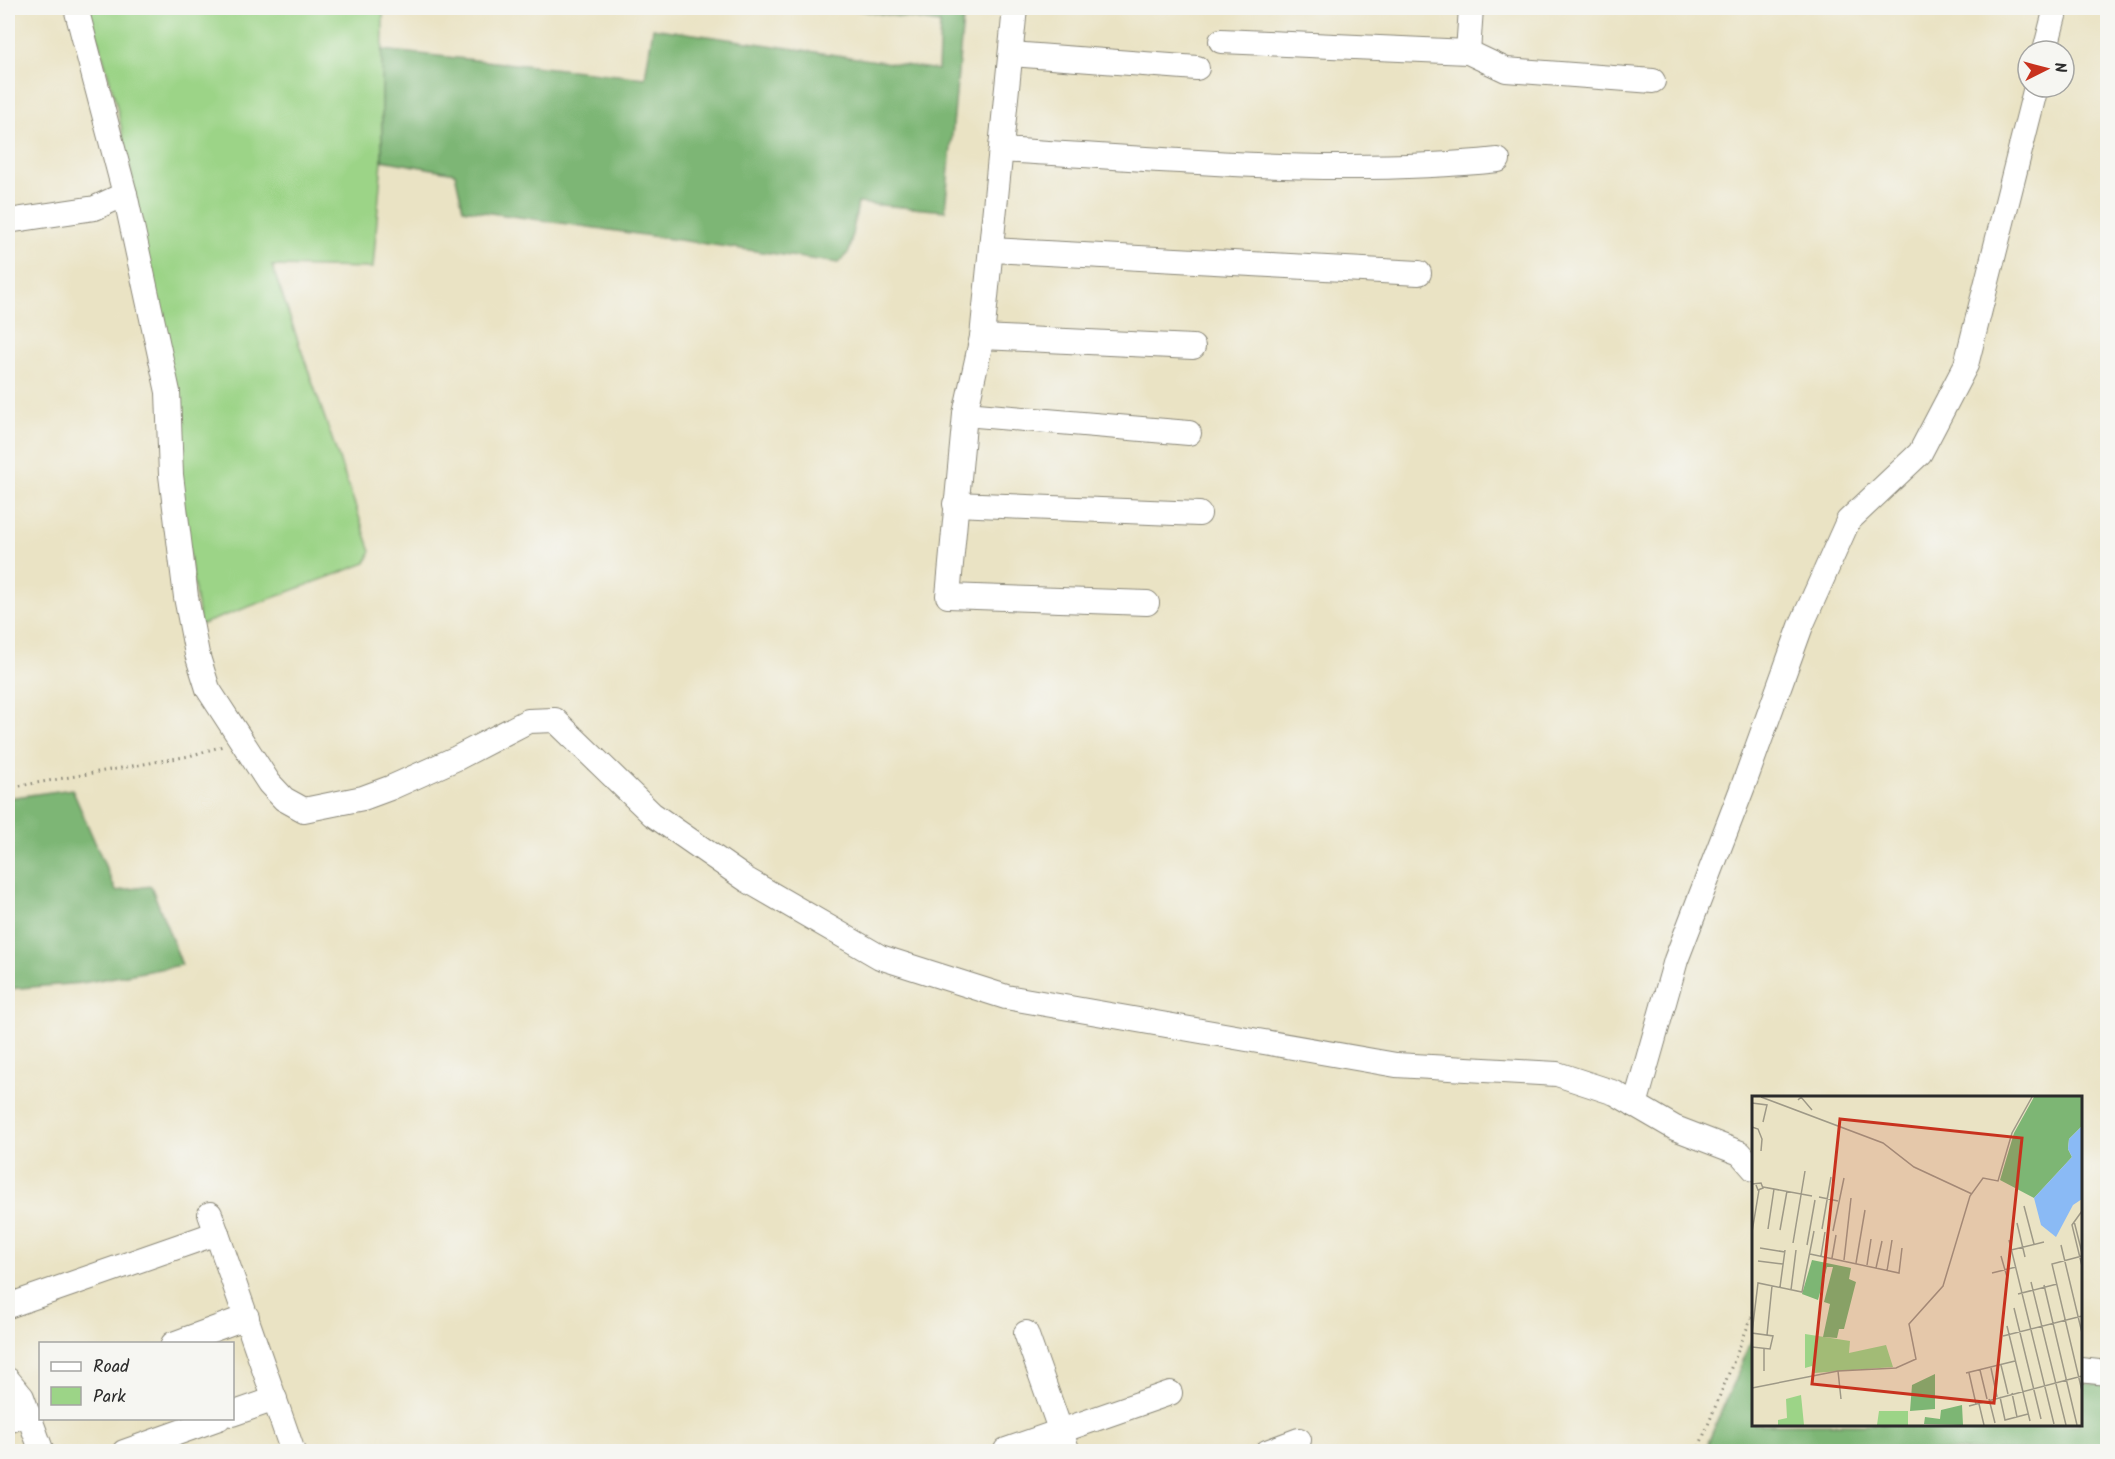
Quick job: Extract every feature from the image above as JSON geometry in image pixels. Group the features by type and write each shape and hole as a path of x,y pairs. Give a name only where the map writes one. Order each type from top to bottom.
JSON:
{"street":[{"path":"76,8 125,194 168,392 171,475 186,597 196,654 208,689 269,783 284,799 304,810 363,798 458,758 528,721 555,720 652,814 747,880 880,957 1006,997 1396,1065 1557,1074 1615,1093 1675,1128 1740,1154 1752,1167"},
{"path":"1016,8 982,337 965,414 948,596 1147,603"},
{"path":"1468,52 1471,8"},
{"path":"2048,39 2056,8"},
{"path":"1221,41 1468,52 1506,70 1653,81"},
{"path":"1011,54 1197,68"},
{"path":"1635,1105 1676,960 1806,615 1848,521 1920,453 1966,365 2033,99"},
{"path":"1001,150 1335,168 1432,167 1498,160"},
{"path":"8,221 95,208 125,194"},
{"path":"991,250 1419,273"},
{"path":"982,337 1193,347"},
{"path":"965,414 1189,433"},
{"path":"955,504 1199,514"},
{"path":"8,1306 214,1223 293,1452"},
{"path":"178,1342 247,1317"},
{"path":"1026,1333 1064,1441"},
{"path":"2082,1370 2108,1373"},
{"path":"1006,1450 1064,1441 1170,1392"},
{"path":"234,1413 275,1399"},
{"path":"21,1401 42,1452"},
{"path":"124,1452 216,1420"},
{"path":"1267,1452 1299,1440"}],"path":[{"path":"8,788 189,756 242,740"},
{"path":"1697,1452 1752,1316"}],"green space":[{"path":"89,8 383,8 382,160 373,268 272,266 371,551 366,563 200,625 132,177 115,99"},
{"path":"844,8 964,8 945,211 858,203 849,252 838,263 463,209 455,173 382,160 382,50 645,78 653,28 938,70 940,23"},
{"path":"72,789 116,891 151,886 182,965 82,983 8,989 8,798"},
{"path":"1752,1339 1752,1426 2082,1426 2082,1383 2107,1385 2107,1451 1704,1452"}]}
